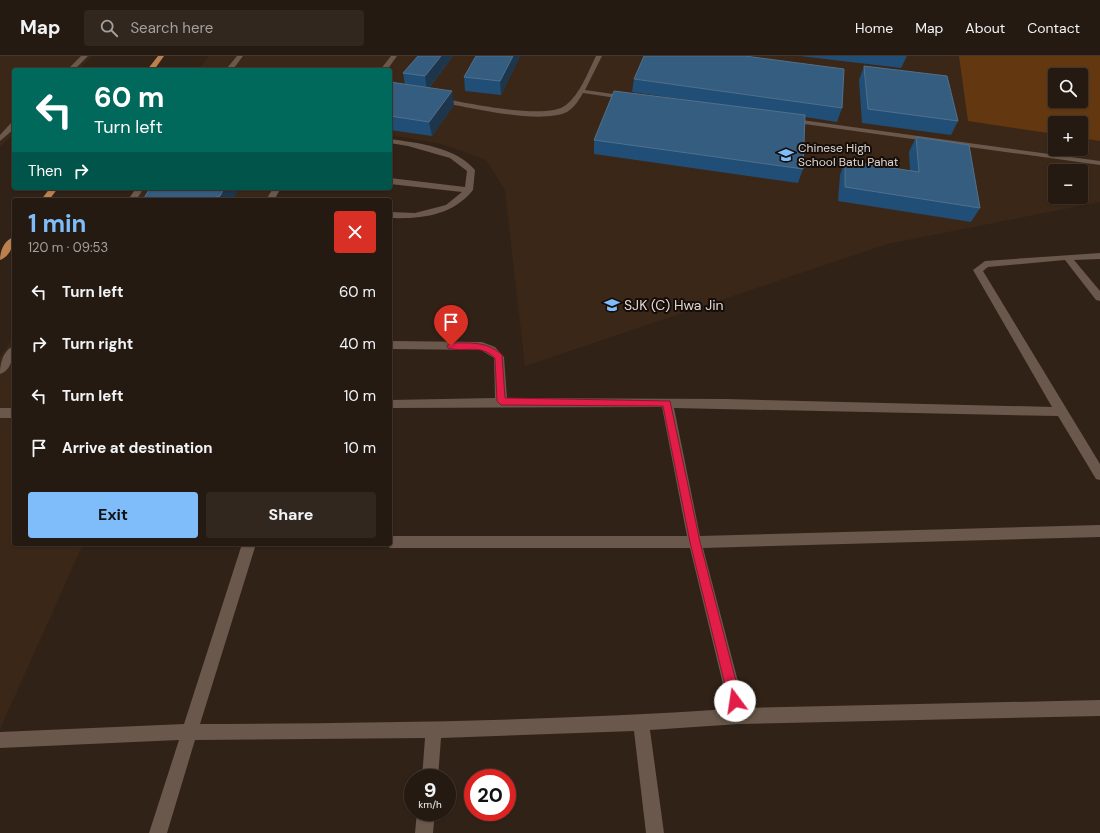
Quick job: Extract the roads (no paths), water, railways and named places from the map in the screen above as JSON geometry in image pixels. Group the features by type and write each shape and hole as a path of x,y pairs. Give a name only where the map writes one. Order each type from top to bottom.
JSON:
{"highway":[{"path":"151,68 161,56"},
{"path":"0,256 12,242"}],"street":[{"path":"72,68 85,56"},
{"path":"234,68 240,56"},
{"path":"385,68 394,56"},
{"path":"428,98 535,114 564,110 581,91 598,56"},
{"path":"581,91 636,99"},
{"path":"779,119 1100,163"},
{"path":"0,139 12,127"},
{"path":"392,141 409,144 453,156 471,170 469,190 449,207 415,216 392,215"},
{"path":"392,181 469,190"},
{"path":"1100,256 1067,257 985,264 978,270 1061,412 1100,475"},
{"path":"1067,257 1100,298"},
{"path":"392,345 482,346 491,350 499,357 501,401"},
{"path":"0,370 12,353"},
{"path":"392,404 501,401 667,403 1061,412"},
{"path":"667,403 695,542 739,716"},
{"path":"0,413 12,413"},
{"path":"392,542 695,542 1100,531"},
{"path":"158,833 248,546"},
{"path":"0,740 191,732 434,730 641,723 739,716 1100,708"},
{"path":"641,723 655,833"},
{"path":"431,769 434,730"},
{"path":"424,833 425,821"}],"place":[{"name":"Chinese High School Batu Pahat","path":"786,155"},
{"name":"SJK (C) Hwa Jin","path":"612,305"}]}
